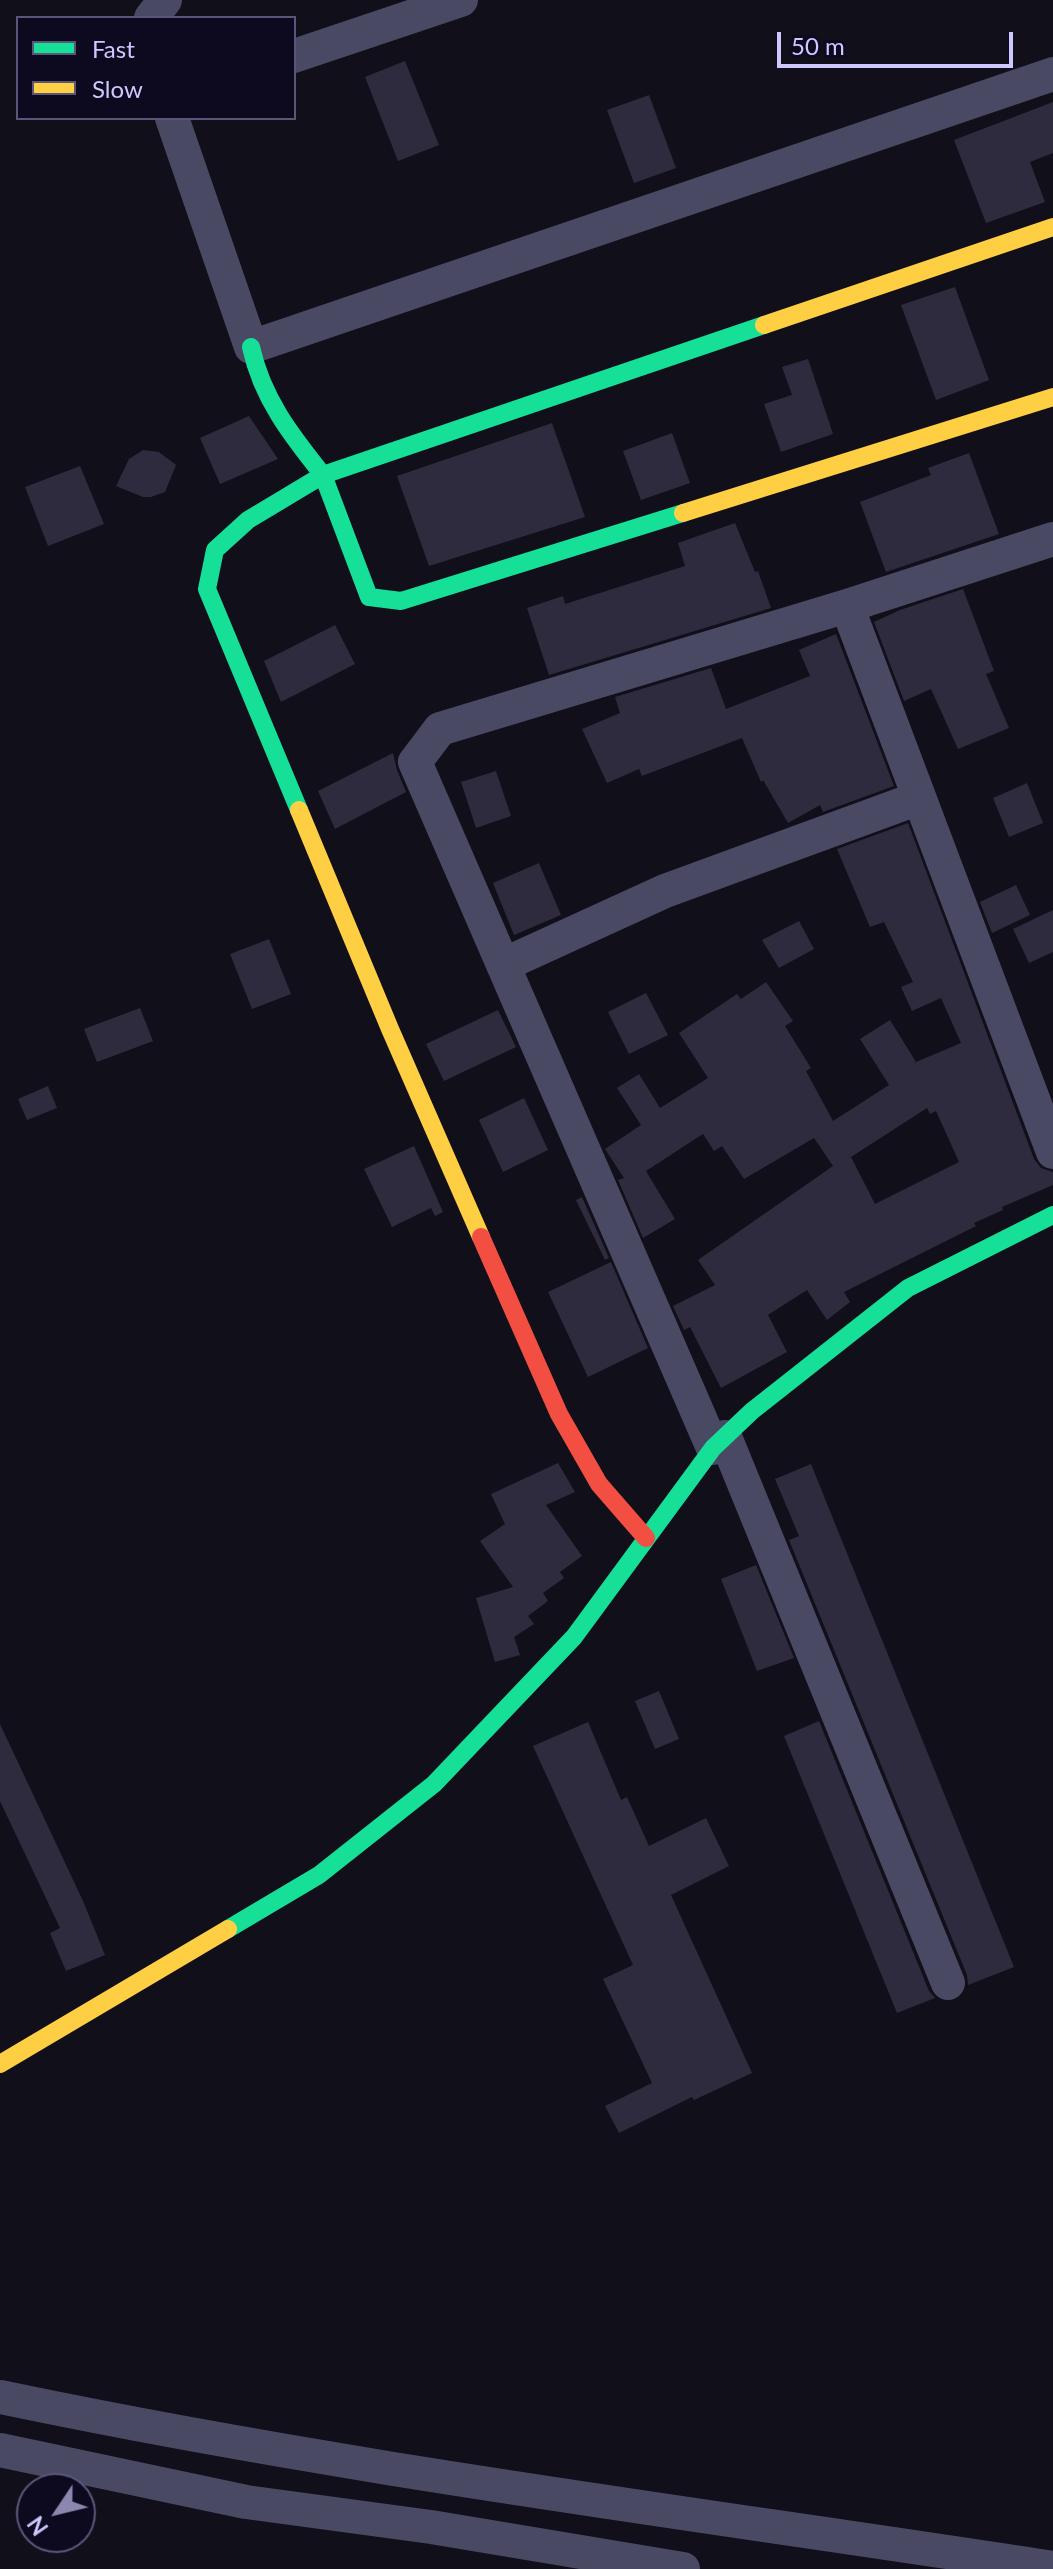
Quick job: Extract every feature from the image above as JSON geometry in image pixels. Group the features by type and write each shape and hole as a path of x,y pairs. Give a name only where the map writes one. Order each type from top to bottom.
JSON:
{"street":[{"path":"153,16 165,0"},
{"path":"296,55 461,0"},
{"path":"251,347 1053,74"},
{"path":"173,120 251,347 256,375 284,427 323,475 369,597 401,601 1053,397"},
{"path":"646,1538 599,1484 559,1414 390,1029 207,589 215,550 248,520 323,475 1053,227"},
{"path":"948,1983 719,1443 415,762 440,729 847,606 1053,539"},
{"path":"847,606 1053,1152"},
{"path":"503,965 665,891 919,798"},
{"path":"0,2064 319,1875 434,1784 574,1637 719,1443 752,1411 908,1288 1053,1215"},
{"path":"0,2397 124,2423 433,2476 1053,2568"},
{"path":"0,2450 246,2502 431,2527 683,2569"}],"building":[{"path":"405,61 439,145 398,161 365,77"},
{"path":"649,95 676,168 634,183 607,110"},
{"path":"1053,102 1053,153 1030,162 1045,202 986,223 954,140"},
{"path":"955,287 989,380 936,400 901,305"},
{"path":"808,359 833,434 781,452 764,404 792,395 782,367"},
{"path":"249,416 278,459 220,484 200,438"},
{"path":"552,423 585,517 429,566 397,476"},
{"path":"672,433 690,483 641,500 623,451"},
{"path":"143,450 159,452 176,465 165,492 151,497 116,486 129,459"},
{"path":"969,453 999,534 886,572 860,502 931,475 928,468"},
{"path":"80,466 104,524 48,546 25,487"},
{"path":"735,523 755,572 758,571 771,608 549,675 527,608 563,596 565,604 685,566 678,543"},
{"path":"963,589 994,671 986,674 1009,728 958,749 931,689 904,701 874,622"},
{"path":"335,625 355,664 281,702 264,661"},
{"path":"836,634 894,786 823,812 820,805 788,823 763,780 761,782 742,738 642,776 639,769 607,783 582,729 620,713 615,697 711,668 726,709 810,676 799,650"},
{"path":"393,753 406,792 335,829 318,791"},
{"path":"496,771 511,816 476,828 461,782"},
{"path":"1027,783 1043,823 1009,837 993,798"},
{"path":"908,823 1034,1159 1041,1168 1053,1172 1053,1185 1002,1207 1003,1210 974,1223 976,1226 844,1292 850,1302 827,1320 807,1290 768,1315 787,1352 721,1388 690,1327 684,1330 673,1306 715,1285 698,1260 833,1166 814,1138 744,1179 722,1146 714,1151 703,1134 646,1171 675,1219 643,1238 618,1180 624,1178 605,1149 641,1125 617,1088 639,1074 660,1108 708,1078 679,1033 737,994 741,999 766,982 793,1021 785,1026 811,1068 806,1071 833,1121 889,1085 860,1039 890,1020 916,1062 961,1043 941,998 912,1011 901,987 913,982 884,922 870,927 837,849","holes":["927,1108 930,1114 936,1111 959,1162 875,1204 851,1157"]},
{"path":"539,863 561,915 514,935 493,883"},
{"path":"1016,885 1030,915 992,933 980,902"},
{"path":"1053,910 1053,952 1029,963 1013,929"},
{"path":"799,921 814,949 779,968 762,940"},
{"path":"269,939 291,994 252,1009 230,954"},
{"path":"646,993 668,1035 629,1054 608,1012"},
{"path":"140,1008 153,1041 97,1062 84,1029"},
{"path":"498,1010 516,1047 444,1081 426,1044"},
{"path":"48,1086 57,1108 27,1120 18,1099"},
{"path":"524,1098 548,1150 503,1172 479,1120"},
{"path":"414,1146 443,1212 435,1216 431,1208 392,1227 364,1169"},
{"path":"582,1197 609,1258 605,1260 576,1200"},
{"path":"611,1262 648,1348 588,1377 548,1292"},
{"path":"558,1463 575,1492 546,1505 582,1556 560,1572 564,1578 543,1593 548,1601 528,1616 534,1624 514,1637 520,1655 495,1662 476,1598 513,1587 480,1541 505,1524 491,1494"},
{"path":"811,1464 1014,1967 968,1985 967,1975 789,1540 799,1536 775,1479"},
{"path":"756,1565 794,1658 757,1671 721,1579"},
{"path":"659,1691 679,1739 655,1749 635,1701"},
{"path":"819,1721 929,1991 935,1998 897,2013 784,1736"},
{"path":"588,1722 621,1800 627,1797 649,1846 706,1818 729,1866 671,1895 752,2073 694,2100 692,2097 619,2133 605,2106 652,2083 603,1979 633,1965 533,1746"},
{"path":"0,1724 105,1955 66,1971 50,1933 60,1928 0,1801"}],"traffic: fast":[{"path":"683,513 401,601 369,597 323,475 764,325"},
{"path":"251,347 270,399 323,475 248,520 215,550 207,589 299,810"},
{"path":"228,1929 319,1875 434,1784 574,1637 713,1448 752,1411 908,1288 1053,1215"}],"traffic: slow":[{"path":"764,325 1053,227"},
{"path":"683,513 1053,397"},
{"path":"299,810 481,1237"},
{"path":"0,2064 228,1929"}],"traffic: jam":[{"path":"481,1237 559,1414 599,1484 646,1538"}]}
